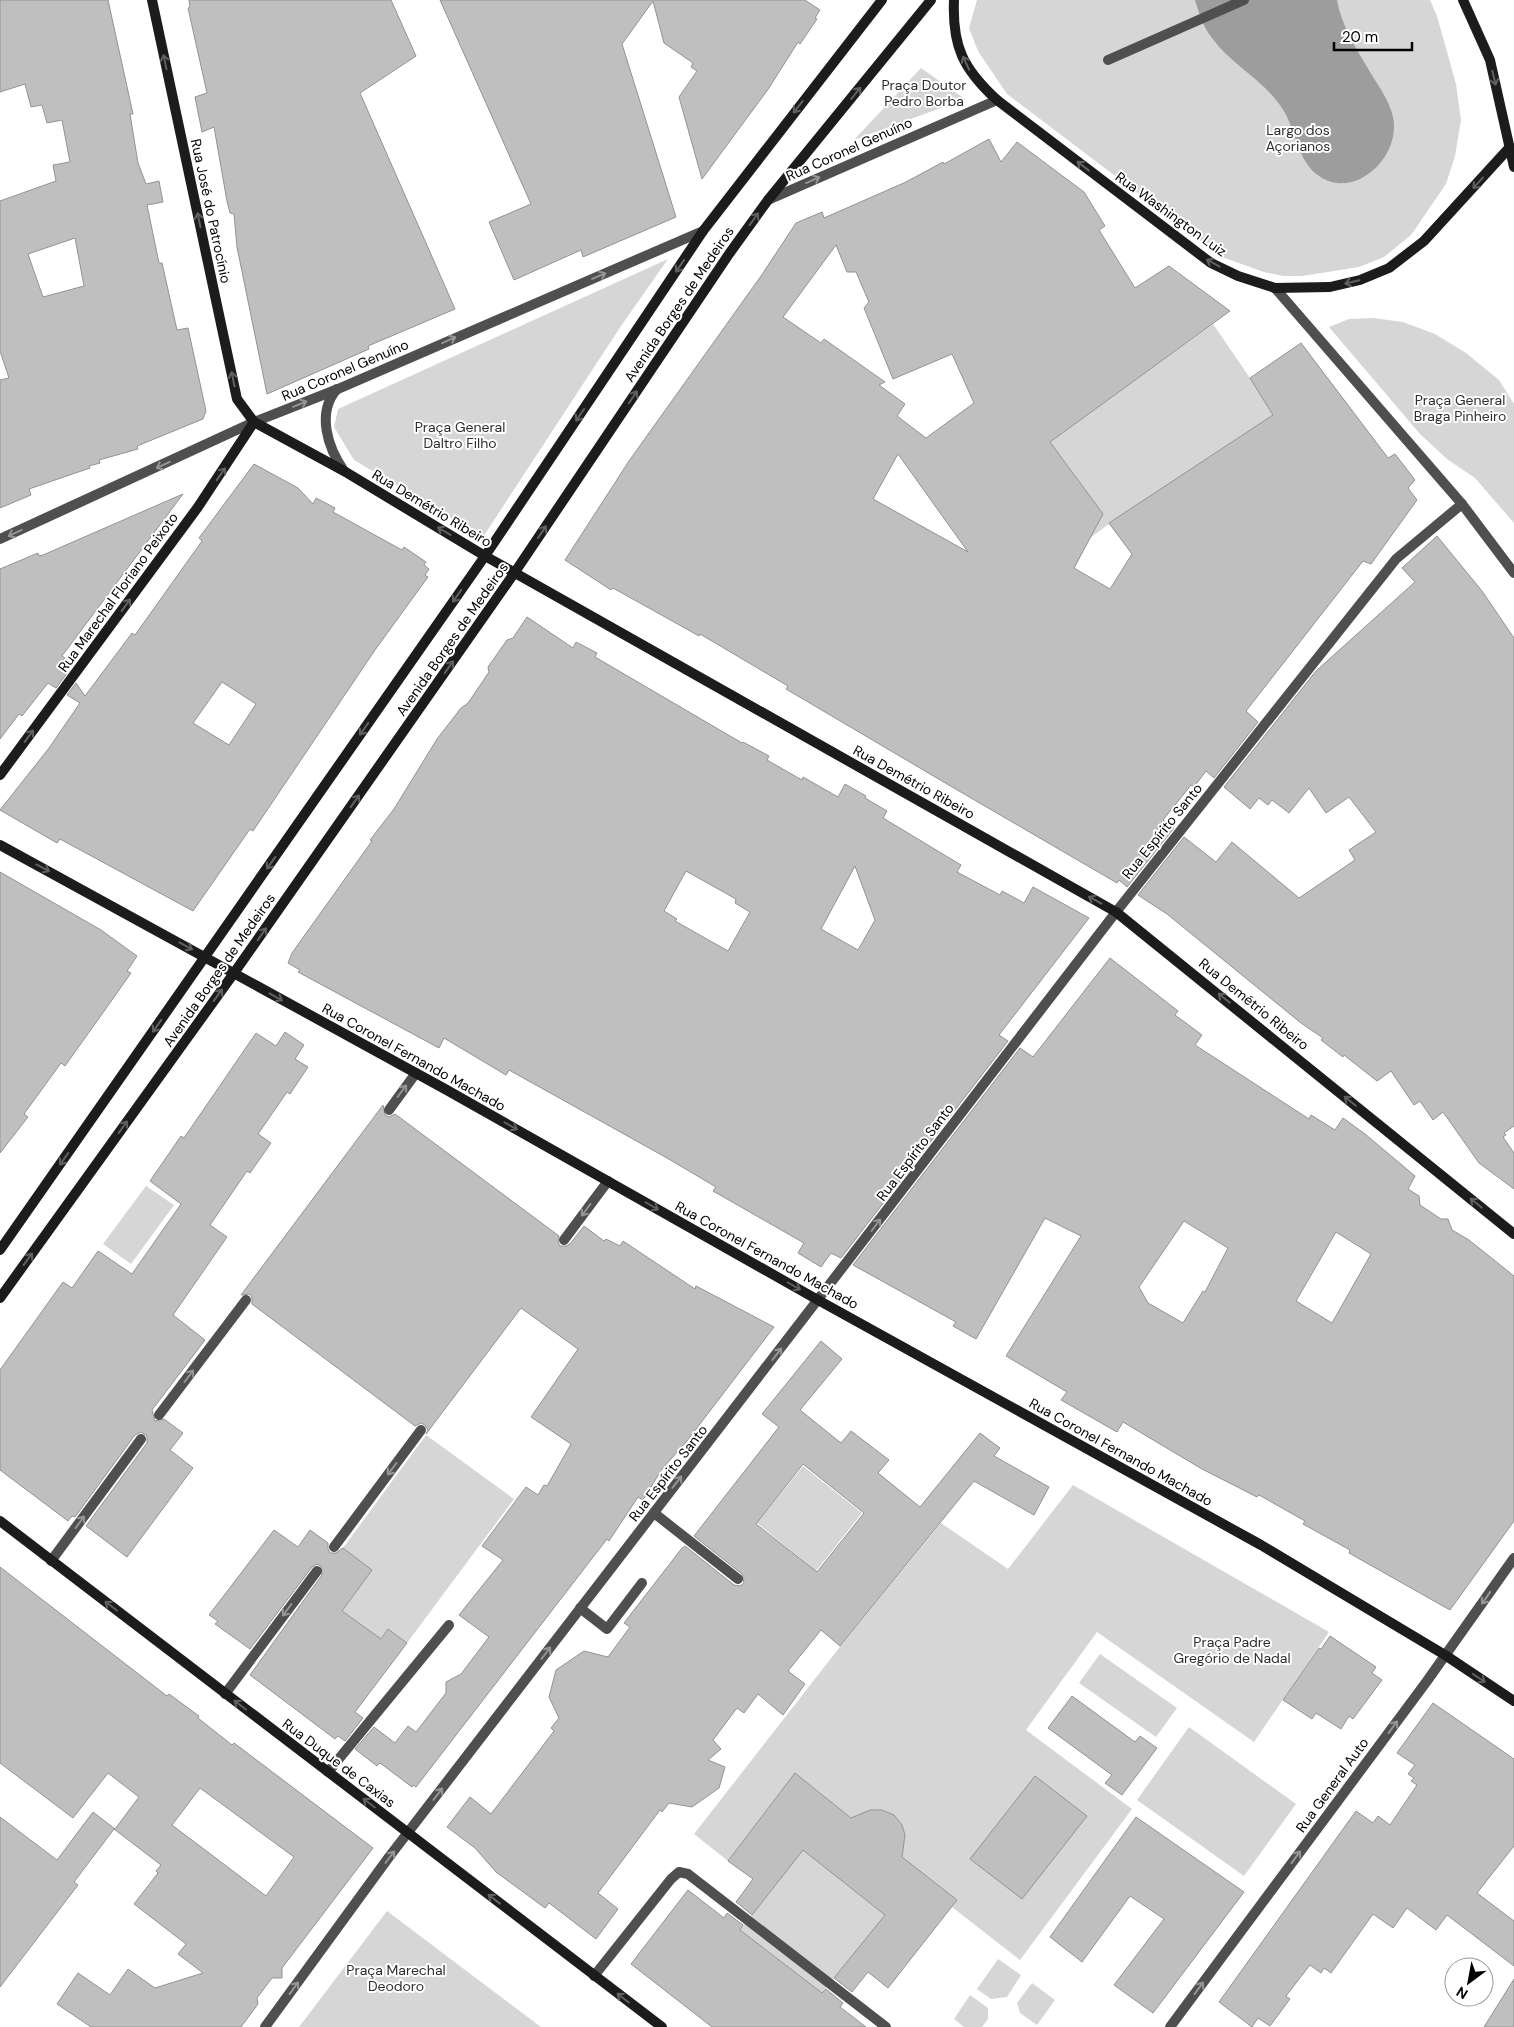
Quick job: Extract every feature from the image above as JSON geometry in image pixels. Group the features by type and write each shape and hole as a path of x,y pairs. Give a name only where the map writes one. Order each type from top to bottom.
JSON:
{"street":[{"name":"Rua José do Patrocínio","path":"152,0 237,399 254,422"},
{"name":"Avenida Borges de Medeiros","path":"0,1250 485,556 703,231 882,0"},
{"name":"Avenida Borges de Medeiros","path":"0,1298 234,974 515,572 729,254 768,200 931,0"},
{"name":"Rua Washington Luiz","path":"954,0 955,26 965,66 979,84 997,100 1211,263 1238,276 1275,288 1330,287 1360,280 1389,268 1424,241 1510,147"},
{"path":"1108,60 1244,0"},
{"path":"1464,0 1490,60 1514,167"},
{"name":"Rua Coronel Genuíno","path":"768,200 997,100"},
{"name":"Rua Coronel Genuíno","path":"0,540 254,422 338,389 703,231"},
{"path":"1275,288 1462,504 1514,573"},
{"path":"338,389 329,400 326,418 332,449 344,471"},
{"name":"Rua Demétrio Ribeiro","path":"254,422 344,471 485,556 1116,912 1514,1234"},
{"name":"Rua Marechal Floriano Peixoto","path":"0,775 198,507 254,422"},
{"name":"Rua Espírito Santo","path":"408,1833 1116,912 1396,559 1462,504"},
{"name":"Rua Coronel Fernando Machado","path":"0,845 416,1073 818,1300 1261,1546 1445,1655 1514,1701"},
{"path":"389,1110 416,1073"},
{"path":"564,1240 608,1181"},
{"path":"159,1415 246,1300"},
{"path":"334,1548 421,1430"},
{"path":"51,1561 141,1440"},
{"path":"654,1513 738,1579"},
{"name":"Rua Duque de Caxias","path":"0,1521 662,2027"},
{"name":"Rua General Auto","path":"1170,2027 1445,1655 1514,1558"},
{"path":"225,1694 316,1571"},
{"path":"580,1608 607,1629 642,1583"},
{"path":"328,1772 449,1625"},
{"path":"265,2027 408,1833"},
{"path":"594,1976 678,1872 688,1874 707,1888 886,2027"}],"green space":[{"name":"Largo dos Açorianos","path":"977,0 1430,0 1437,16 1456,84 1461,120 1455,156 1446,184 1411,235 1384,257 1359,267 1302,276 1283,276 1264,272 1222,257 1007,94 978,51 969,28"},
{"name":"Praça Doutor Pedro Borba","path":"921,68 965,99 854,140"},
{"name":"Praça General Daltro Filho","path":"668,259 621,326 483,537 354,460 334,427 338,409"},
{"name":"Praça General Braga Pinheiro","path":"1373,318 1403,322 1435,334 1466,353 1499,380 1514,404 1514,523 1475,478 1447,459 1420,434 1329,327 1349,319"},
{"path":"1213,324 1250,378 1301,343 1388,458 1170,604 1109,524 1090,538 1052,611 944,518"},
{"path":"146,1186 174,1205 131,1264 103,1244"},
{"path":"426,1435 514,1499 407,1643 388,1629 366,1658 347,1644 361,1625 342,1611 372,1570 343,1548"},
{"path":"803,1466 862,1513 816,1571 757,1523"},
{"name":"Praça Padre Gregório de Nadal","path":"1073,1485 1329,1632 1254,1742 1097,1632 1026,1730 1132,1809 1020,1960 952,1907 957,1900 898,1854 903,1842 903,1831 900,1822 893,1815 875,1810 865,1813 855,1821 795,1773 728,1861 694,1834 839,1648 941,1523 1008,1569"},
{"path":"1100,1654 1177,1708 1156,1737 1079,1683"},
{"path":"1189,1727 1296,1804 1244,1876 1137,1800"},
{"path":"803,1850 885,1915 822,1993 740,1930"},
{"name":"Praça Marechal Deodoro","path":"387,1911 541,2027 299,2027"},
{"path":"998,1959 1021,1975 1007,1997 991,1999 977,1989"},
{"path":"1032,1983 1055,2000 1037,2025 1020,2013 1017,2003"},
{"path":"970,1995 988,2008 988,2019 982,2027 964,2027 954,2019"}],"shaded area":[{"path":"1195,0 1337,0 1342,19 1350,37 1386,98 1392,112 1394,127 1392,140 1387,153 1379,164 1369,174 1345,183 1332,182 1319,176 1312,170 1302,156 1289,121 1278,102 1260,83 1220,48 1204,25"}],"building":[{"path":"0,0 108,0 133,114 130,114 138,163 146,184 159,181 163,202 147,205 159,263 162,263 177,330 188,328 206,411 203,419 137,446 138,449 99,460 100,463 89,466 90,468 29,489 31,495 0,508 0,380 9,378 0,351 0,201 56,181 53,165 70,162 62,120 47,123 42,105 31,107 25,84 0,92","holes":["75,238 84,286 43,297 28,254"]},
{"path":"189,0 391,0 416,56 360,93 455,309 368,346 369,349 267,394 237,247 234,214 230,213 227,201 214,127 202,132 195,97 207,93 188,8 190,7"},
{"path":"440,0 805,0 820,10 815,18 817,19 800,44 798,42 769,88 702,179 679,97 697,71 691,67 693,63 664,43 653,1 622,44 676,217 583,257 581,250 514,280 489,222 531,204"},
{"path":"989,139 1001,162 1017,142 1084,192 1105,226 1099,230 1135,288 1169,266 1230,311 1050,442 1103,514 1074,568 1110,589 1132,554 1109,523 1273,415 1250,378 1301,343 1388,458 1395,454 1415,480 1408,488 1417,500 1371,564 1363,561 1246,711 1258,722 1214,778 1206,771 1194,787 1191,785 1163,820 1174,828 1127,887 1119,880 1117,883 786,689 788,686 700,634 699,636 613,588 611,590 565,560 629,461 761,276 796,223 822,212 824,218 906,182 943,162 944,164","holes":["836,245 847,272 856,272 869,302 864,308 893,379 952,354 974,403 926,438 897,416 905,404 879,385 885,382 824,339 821,343 783,317","898,454 968,552 873,499"]},
{"path":"254,464 298,488 313,504 316,498 335,508 333,512 402,550 404,547 426,562 424,565 429,569 425,575 428,577 375,650 253,831 250,829 193,911 60,839 57,843 0,810 49,748 80,703 67,695 76,683 85,696 132,633 135,635 202,541 199,538","holes":["222,682 256,704 229,745 193,723"]},
{"path":"183,494 62,656 65,658 61,663 68,672 56,688 48,683 22,716 19,714 0,739 0,569 38,553 39,556 43,555"},
{"path":"1437,536 1482,591 1514,638 1514,1126 1504,1133 1506,1135 1503,1137 1514,1153 1514,1189 1479,1163 1443,1112 1433,1120 1420,1101 1414,1105 1391,1071 1377,1081 1321,1040 1323,1038 1301,1023 1167,914 1138,895 1184,837 1216,862 1232,842 1299,898 1355,860 1349,850 1376,832 1349,797 1326,813 1309,788 1289,813 1272,800 1268,805 1259,798 1250,809 1224,787 1316,671 1415,582 1402,568"},
{"path":"527,617 573,648 576,642 597,653 595,657 742,743 769,756 767,760 802,780 803,777 838,797 845,784 866,796 865,798 887,811 883,818 961,865 957,872 1000,895 1002,891 1024,903 1033,887 1089,918 999,1035 1008,1041 841,1258 831,1253 821,1267 798,1253 804,1243 713,1191 716,1187 667,1158 509,1070 506,1075 444,1038 439,1048 298,972 300,970 288,963 292,953 372,841 370,840 394,809 437,739 461,708 468,703 489,672 488,667 507,640 513,638","holes":["855,866 875,920 858,950 821,929","686,871 736,899 735,903 750,912 728,951 675,921 677,919 664,911"]},
{"path":"0,872 101,930 137,956 127,971 131,973 65,1066 61,1063 24,1114 28,1117 0,1153"},
{"path":"1110,958 1178,1011 1175,1015 1202,1035 1195,1045 1309,1119 1311,1115 1335,1130 1343,1118 1365,1134 1415,1176 1408,1189 1419,1196 1420,1205 1441,1219 1448,1219 1452,1230 1469,1240 1514,1276 1514,1521 1450,1610 1349,1553 1350,1550 1303,1524 1305,1521 1259,1495 1257,1497 1202,1469 1123,1422 1117,1432 1061,1400 1067,1392 1006,1356 1081,1236 1045,1218 976,1339 953,1326 956,1322 853,1265 1020,1048 1033,1057","holes":["1184,1221 1228,1248 1205,1292 1203,1291 1183,1323 1148,1303 1139,1287","1336,1232 1371,1254 1332,1323 1296,1301"]},
{"path":"285,1032 304,1045 295,1059 308,1067 290,1094 287,1092 258,1134 271,1143 250,1173 247,1171 210,1225 227,1237 173,1315 205,1340 152,1410 155,1421 164,1419 183,1433 170,1450 193,1468 127,1557 86,1526 147,1443 147,1436 141,1432 135,1435 75,1517 72,1516 68,1521 0,1470 0,1370 63,1282 72,1288 98,1251 132,1274 181,1204 150,1181 181,1136 184,1138 256,1033 276,1046"},
{"path":"383,1105 385,1115 389,1117 395,1114 559,1236 558,1242 560,1246 570,1244 584,1226 604,1241 606,1239 620,1246 623,1241 695,1289 696,1286 774,1327 687,1441 662,1469 643,1500 638,1497 609,1541 607,1539 416,1787 413,1785 412,1787 380,1763 377,1766 355,1749 374,1727 395,1743 408,1726 416,1732 446,1693 446,1682 461,1674 489,1637 459,1615 503,1560 482,1546 526,1487 538,1495 544,1485 547,1486 571,1444 531,1417 578,1349 521,1308 426,1434 428,1430 425,1425 421,1423 415,1426 252,1304 250,1294 241,1295"},
{"path":"821,1341 842,1359 800,1410 841,1443 851,1431 889,1460 878,1473 920,1507 980,1433 1000,1448 994,1456 1049,1487 1034,1515 974,1481 840,1646 821,1630 788,1671 805,1684 783,1715 758,1694 744,1713 737,1708 713,1740 721,1749 708,1760 725,1767 719,1788 692,1807 669,1803 662,1812 660,1810 598,1893 618,1909 596,1939 549,1903 545,1908 496,1872 475,1848 447,1827 470,1797 491,1814 554,1731 551,1728 559,1718 549,1697 556,1670 584,1651 608,1657 630,1627 624,1623 682,1548 685,1546 734,1585 740,1586 744,1583 742,1574 694,1536 779,1427 762,1414","holes":["803,1464 864,1513 817,1572 756,1524"]},
{"path":"274,1530 298,1547 310,1530 328,1543 330,1553 336,1553 343,1548 372,1570 342,1611 381,1639 388,1629 407,1643 355,1712 363,1718 345,1741 338,1736 335,1739 250,1675 322,1575 321,1566 317,1564 312,1567 250,1649 215,1624 218,1621 209,1615"},
{"path":"0,1567 167,1696 169,1694 199,1716 198,1718 232,1745 234,1743 373,1848 282,1968 282,1978 272,1978 257,1998 258,2004 241,2027 91,2027 57,2004 78,1973 110,1995 128,1969 155,1988 203,1973 178,1954 186,1944 134,1904 158,1873 156,1871 161,1865 114,1829 74,1882 78,1885 0,1987 0,1817 57,1860 93,1812 115,1829 139,1797 108,1773 73,1818 0,1763","holes":["200,1788 294,1857 266,1896 172,1825"]},
{"path":"1330,1636 1376,1667 1372,1673 1382,1680 1353,1719 1349,1716 1341,1729 1316,1713 1312,1719 1283,1700 1319,1648 1321,1649"},
{"path":"1072,1696 1135,1742 1140,1736 1157,1748 1122,1795 1105,1783 1112,1775 1048,1728"},
{"path":"1433,1703 1514,1759 1514,1846 1477,1893 1514,1921 1514,1966 1447,1915 1436,1930 1407,1908 1393,1928 1373,1914 1331,1973 1324,1968 1321,1973 1310,1965 1286,1996 1290,1999 1270,2026 1258,2018 1252,2027 1219,2002 1356,1811 1373,1823 1378,1816 1390,1825 1417,1785 1411,1781 1414,1778 1408,1774 1415,1765 1397,1753"},
{"path":"795,1773 851,1818 870,1810 882,1810 894,1815 902,1825 905,1835 902,1857 957,1900 888,1988 868,1972 852,1992 834,1978 885,1915 803,1850 752,1915 736,1902 753,1879 728,1861"},
{"path":"1035,1776 1087,1816 1022,1899 970,1859"},
{"path":"1136,1817 1244,1892 1153,2013 1114,1985 1164,1919 1130,1896 1082,1962 1050,1937"},
{"path":"688,1890 724,1918 727,1913 743,1925 740,1930 822,1993 826,1989 843,2003 840,2007 866,2027 712,2027 631,1964"},
{"path":"1514,1979 1514,2027 1484,2027"}]}
